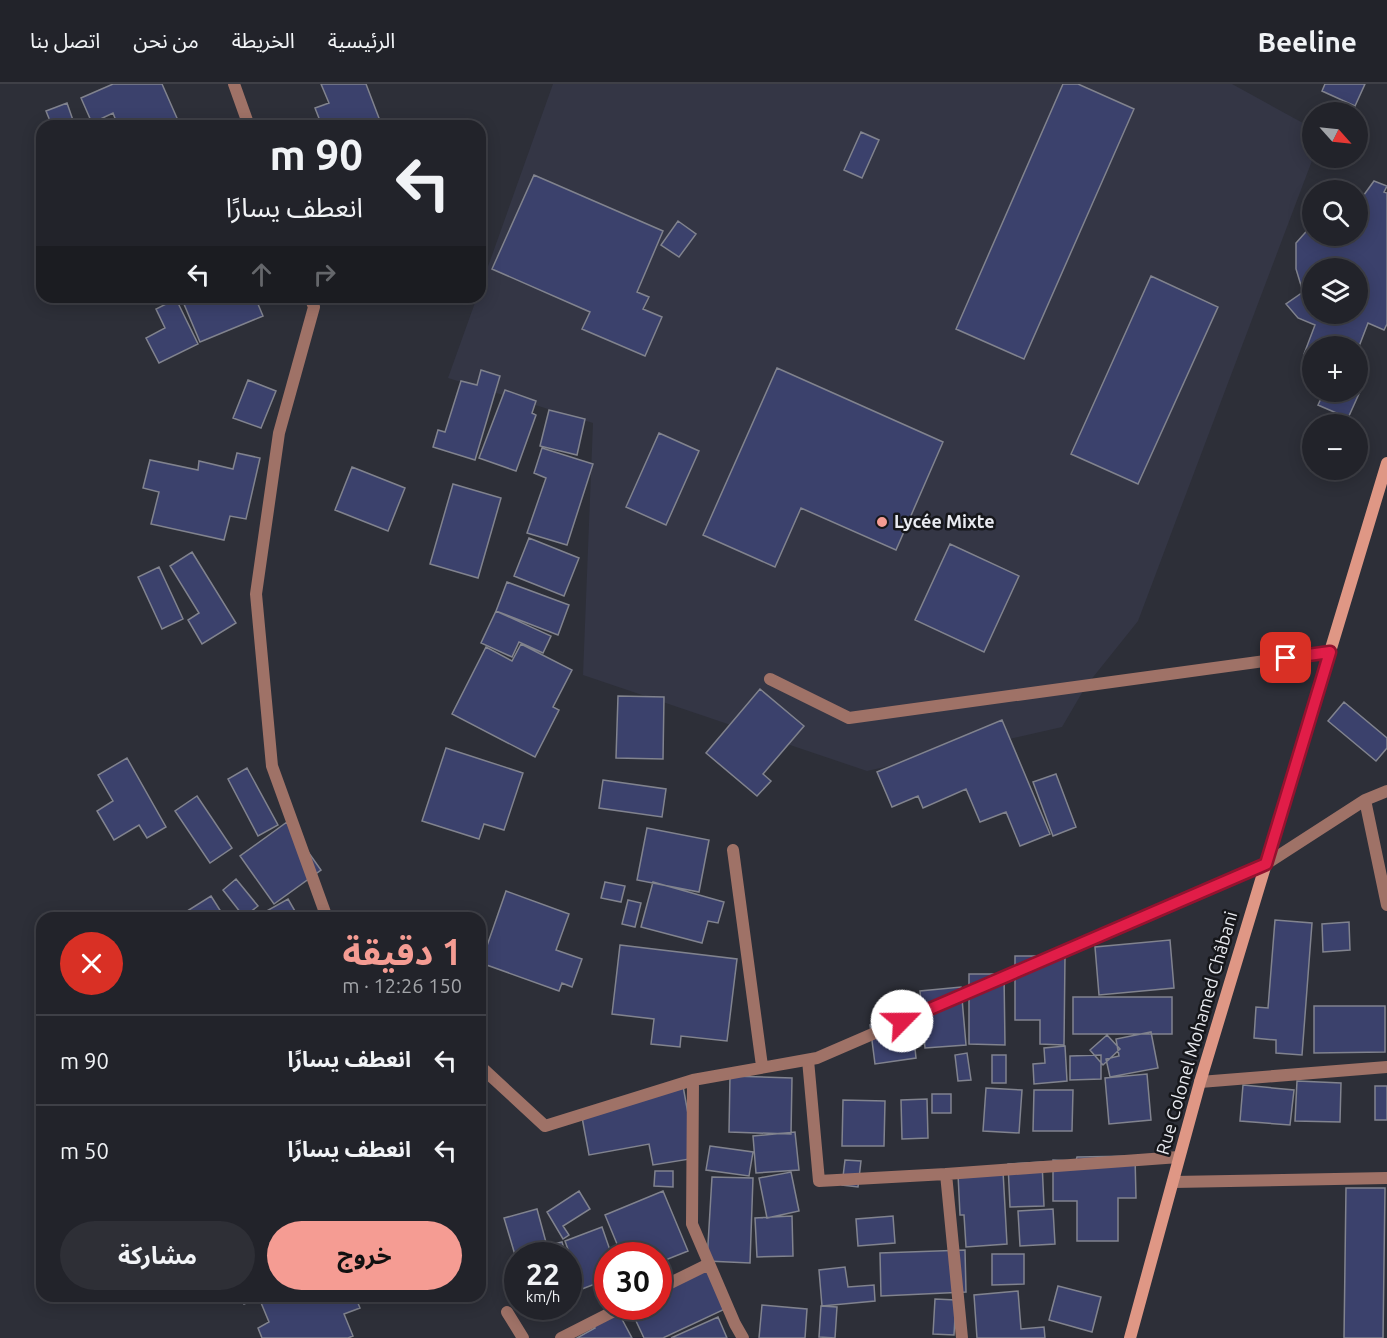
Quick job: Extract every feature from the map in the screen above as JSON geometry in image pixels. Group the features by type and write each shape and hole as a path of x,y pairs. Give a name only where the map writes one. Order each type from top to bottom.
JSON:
{"main road":[{"name":"Rue Colonel Mohamed Châbani","path":"1130,1338 1200,1082 1387,464"}],"street":[{"path":"234,84 247,120"},
{"path":"312,303 314,307 279,433 256,594 272,766 325,912"},
{"path":"770,679 849,718 1330,652"},
{"path":"486,1072 545,1126 693,1080 762,1066 808,1060 1266,864 1365,800 1387,791"},
{"path":"1365,800 1387,905"},
{"path":"733,850 762,1066"},
{"path":"808,1060 819,1181 1179,1157"},
{"path":"1200,1082 1387,1066"},
{"path":"693,1080 692,1224 743,1338"},
{"path":"946,1174 962,1338"},
{"path":"1173,1182 1387,1178"},
{"path":"672,1282 709,1264"},
{"path":"512,1320 523,1338"},
{"path":"561,1338 596,1320"}],"shaded area":[{"name":"Lycée Mixte","path":"553,84 1232,84 1302,122 1302,168 1309,168 1305,180 1302,180 1302,187 1138,621 1086,686 1062,727 867,771 583,675 593,423 448,378 475,303 486,303 486,272"}],"building":[{"path":"113,84 162,84 178,120 116,120 113,113 98,120 91,120 81,98"},
{"path":"321,84 366,84 380,120 320,120 315,108 329,103"},
{"path":"1063,84 1078,84 1134,109 1024,359 956,329"},
{"path":"1325,84 1365,84 1357,102 1346,102 1322,91"},
{"path":"67,103 73,120 50,120 46,111"},
{"path":"861,132 879,140 862,178 844,170"},
{"path":"534,175 663,231 637,292 649,297 643,309 662,317 645,356 582,329 590,312 492,269"},
{"path":"1374,181 1387,186 1384,192 1387,193 1387,324 1384,330 1368,323 1368,258 1302,258 1302,289 1296,269 1296,243 1302,236 1302,246 1368,246 1368,189"},
{"path":"678,221 696,234 679,257 661,245"},
{"path":"1151,276 1218,307 1138,484 1071,454"},
{"path":"1302,293 1302,320 1298,318 1286,304"},
{"path":"168,303 178,303 198,344 159,363 146,338 165,328 156,309"},
{"path":"184,303 258,303 263,316 200,342"},
{"path":"1313,324 1368,324 1363,336 1311,336 1315,325"},
{"path":"777,368 943,442 896,550 801,508 775,567 703,535"},
{"path":"481,370 500,376 475,460 433,447 438,430 445,432 461,381 477,385"},
{"path":"248,380 276,391 261,428 233,418"},
{"path":"505,390 536,401 532,413 536,415 516,471 479,458"},
{"path":"1319,402 1355,402 1350,414 1339,414 1318,405"},
{"path":"549,410 585,419 577,455 540,446"},
{"path":"659,433 699,451 666,525 626,507"},
{"path":"542,448 593,464 567,545 527,533 546,478 534,473"},
{"path":"237,453 260,458 246,519 230,516 224,540 151,524 159,492 143,488 150,460 198,470 199,461 233,469"},
{"path":"352,467 405,488 388,531 335,510"},
{"path":"453,484 501,498 478,578 430,564"},
{"path":"529,538 579,558 564,596 514,576"},
{"path":"950,544 1019,576 984,652 915,620"},
{"path":"192,552 236,623 202,644 188,620 199,613 170,566"},
{"path":"159,567 183,619 162,629 138,577"},
{"path":"507,582 569,605 558,635 496,611"},
{"path":"496,611 551,636 543,653 519,642 512,657 481,643"},
{"path":"521,644 572,670 553,707 559,710 535,757 452,714 486,647 512,661"},
{"path":"760,689 804,726 763,774 771,781 757,796 706,753"},
{"path":"618,696 664,697 663,759 616,758"},
{"path":"1344,702 1387,738 1387,748 1376,761 1328,721"},
{"path":"1002,720 1050,834 1020,846 1006,812 980,822 966,789 923,808 918,796 892,807 877,772"},
{"path":"446,748 523,773 504,830 484,824 479,839 422,821"},
{"path":"127,758 166,827 147,838 139,825 114,840 97,811 113,801 98,775"},
{"path":"247,768 278,825 258,836 228,779"},
{"path":"1056,774 1076,827 1053,836 1033,782"},
{"path":"603,780 666,789 662,817 599,808"},
{"path":"197,796 232,848 210,863 175,811"},
{"path":"287,822 321,870 274,904 240,856"},
{"path":"647,828 709,840 699,892 637,880"},
{"path":"236,879 258,906 250,912 240,912 223,890"},
{"path":"605,882 625,886 621,902 601,898"},
{"path":"653,882 724,902 718,923 708,921 702,943 641,927"},
{"path":"506,891 569,914 556,950 582,959 572,987 562,983 559,991 486,965 486,949"},
{"path":"211,896 221,912 186,912"},
{"path":"288,899 296,912 265,912"},
{"path":"628,900 641,903 635,927 622,924"},
{"path":"1275,920 1312,923 1302,1055 1276,1053 1276,1040 1254,1038 1256,1007 1268,1008"},
{"path":"1349,922 1350,950 1323,952 1322,924"},
{"path":"1170,940 1174,988 1099,995 1095,947"},
{"path":"620,945 737,959 727,1041 681,1036 680,1047 651,1044 654,1019 612,1014"},
{"path":"1015,956 1065,956 1064,1045 1040,1044 1040,1020 1015,1020"},
{"path":"969,974 1004,974 1005,1045 969,1044"},
{"path":"961,987 966,1045 925,1048 920,991"},
{"path":"1073,997 1172,997 1172,1034 1073,1034"},
{"path":"1314,1006 1385,1006 1385,1052 1314,1053"},
{"path":"912,1019 916,1058 875,1064 870,1025"},
{"path":"1151,1032 1158,1068 1110,1077 1106,1059 1119,1056 1116,1039"},
{"path":"1107,1035 1120,1049 1103,1065 1090,1050"},
{"path":"1065,1046 1067,1081 1034,1084 1033,1064 1045,1063 1044,1048"},
{"path":"967,1053 971,1080 958,1081 955,1055"},
{"path":"992,1055 1006,1055 1006,1083 992,1083"},
{"path":"1101,1055 1101,1079 1070,1080 1070,1056"},
{"path":"1147,1074 1151,1120 1109,1124 1105,1078"},
{"path":"730,1076 792,1078 791,1134 729,1132"},
{"path":"1297,1081 1341,1083 1340,1122 1295,1121"},
{"path":"1243,1085 1294,1090 1290,1125 1240,1121"},
{"path":"683,1086 696,1158 653,1165 649,1144 589,1155 581,1112"},
{"path":"1375,1086 1387,1086 1387,1120 1375,1120"},
{"path":"986,1088 1022,1090 1019,1133 983,1131"},
{"path":"1034,1090 1073,1090 1072,1131 1033,1131"},
{"path":"932,1094 951,1094 951,1113 932,1113"},
{"path":"927,1099 928,1138 902,1139 901,1100"},
{"path":"843,1100 885,1101 884,1146 842,1146"},
{"path":"795,1132 799,1170 756,1173 753,1136"},
{"path":"710,1146 753,1152 749,1176 706,1170"},
{"path":"1135,1156 1136,1198 1118,1198 1118,1241 1077,1241 1077,1201 1053,1201 1053,1160 1076,1161 1077,1157"},
{"path":"845,1160 861,1161 858,1187 842,1185"},
{"path":"1042,1162 1044,1206 1010,1207 1008,1164"},
{"path":"655,1171 673,1171 673,1187 654,1186"},
{"path":"1003,1171 1007,1244 966,1247 964,1215 960,1215 958,1174"},
{"path":"791,1172 799,1211 767,1218 759,1178"},
{"path":"712,1177 753,1178 750,1263 707,1261"},
{"path":"1346,1188 1385,1188 1383,1338 1344,1338"},
{"path":"579,1191 590,1209 563,1226 569,1235 563,1239 547,1212"},
{"path":"663,1191 688,1251 672,1257 672,1242 616,1242 605,1215"},
{"path":"537,1209 546,1242 511,1242 504,1218"},
{"path":"1053,1209 1055,1244 1020,1246 1018,1211"},
{"path":"792,1216 793,1256 757,1257 755,1218"},
{"path":"893,1216 895,1243 858,1246 856,1219"},
{"path":"602,1227 607,1242 594,1242 594,1284 582,1289 582,1242 565,1241"},
{"path":"965,1250 966,1292 881,1296 880,1253"},
{"path":"992,1254 1024,1254 1024,1284 992,1285"},
{"path":"704,1264 725,1309 663,1338 644,1338 636,1320 672,1320 672,1279"},
{"path":"845,1267 848,1287 874,1285 875,1301 822,1306 819,1270"},
{"path":"1058,1286 1101,1297 1092,1332 1049,1320"},
{"path":"1018,1291 1021,1329 1044,1327 1045,1338 977,1338 974,1295"},
{"path":"935,1299 956,1300 954,1335 933,1334"},
{"path":"261,1302 358,1302 360,1308 344,1314 353,1336 348,1338 262,1338 258,1328 269,1322"},
{"path":"762,1305 807,1309 805,1338 759,1338"},
{"path":"821,1306 837,1307 835,1338 819,1337"},
{"path":"718,1317 727,1338 671,1338"},
{"path":"622,1320 632,1338 577,1338 595,1328 591,1322"}],"place":[{"name":"Lycée Mixte","path":"882,522"}],"route":[{"path":"902,1021 1266,864 1330,652 1286,658"}]}
